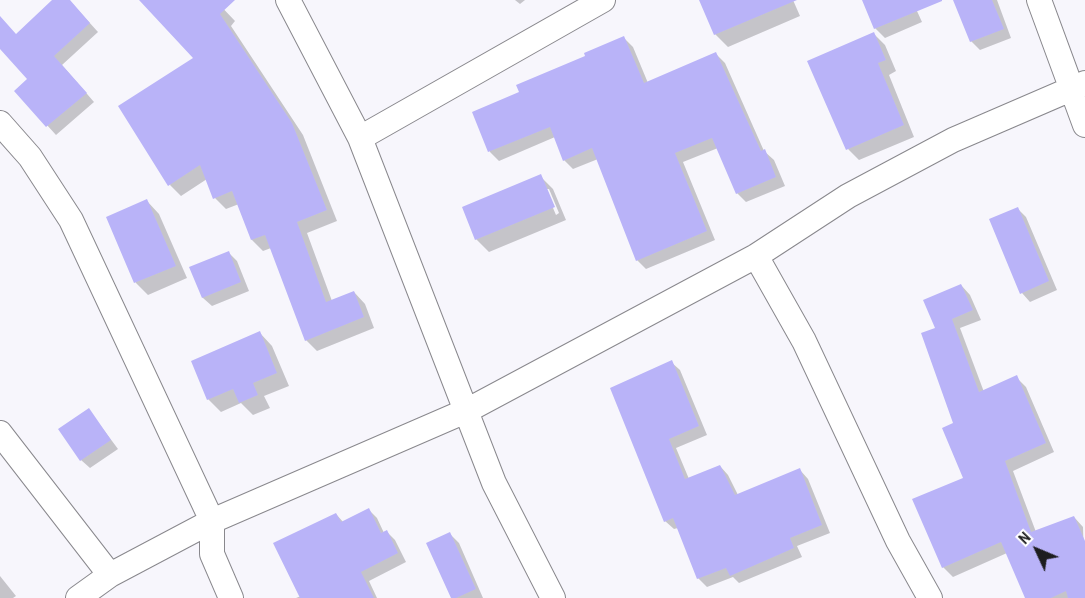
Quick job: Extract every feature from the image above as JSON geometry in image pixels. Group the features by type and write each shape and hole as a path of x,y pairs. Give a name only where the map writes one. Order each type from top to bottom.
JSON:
{"street":[{"path":"288,0 360,138 468,410 494,483 553,598"},
{"path":"360,138 603,0"},
{"path":"1039,0 1079,86 1085,125"},
{"path":"78,598 110,575 212,521 468,410 756,256 848,196 942,146 1079,86"},
{"path":"0,123 30,157 72,220 212,521 212,554 231,598"},
{"path":"756,256 804,341 898,541 930,598"},
{"path":"0,433 110,575"}],"building":[{"path":"52,0 70,0 90,23 54,56 87,93 46,127 14,91 27,79 0,49 0,16 16,34"},
{"path":"139,0 235,0 220,14 292,123 327,210 297,222 326,302 354,291 364,317 305,341 265,235 251,240 232,191 213,199 200,165 168,186 118,106 193,58"},
{"path":"699,0 797,0 714,35"},
{"path":"862,0 942,0 942,1 874,29"},
{"path":"953,0 992,0 1004,29 970,42"},
{"path":"874,32 886,60 878,63 904,125 846,150 807,61"},
{"path":"624,36 644,83 716,52 761,151 765,149 776,177 736,194 712,138 675,153 707,231 636,261 592,148 563,161 550,127 488,152 472,112 519,92 516,85 585,56 584,53"},
{"path":"541,174 555,207 475,240 462,207"},
{"path":"147,199 176,266 134,283 106,217"},
{"path":"1018,207 1049,281 1020,294 989,219"},
{"path":"229,251 241,282 202,298 189,267"},
{"path":"961,284 973,310 952,319 979,392 1017,375 1046,443 1005,461 1031,532 1074,516 1085,541 1085,598 1068,598 1066,591 1051,598 1025,598 1001,542 942,568 912,499 963,478 942,428 953,423 921,333 935,328 923,300"},
{"path":"260,331 277,373 253,383 258,395 239,403 233,389 207,400 191,361"},
{"path":"672,360 699,426 669,439 685,479 720,465 735,495 800,468 822,525 790,538 794,548 730,576 726,568 697,579 673,518 664,522 610,388"},
{"path":"89,408 111,440 80,461 58,429"},
{"path":"369,508 381,533 387,530 398,553 361,572 374,598 300,598 273,543 336,513 341,522"},
{"path":"450,532 476,589 456,598 451,598 426,543"}]}
